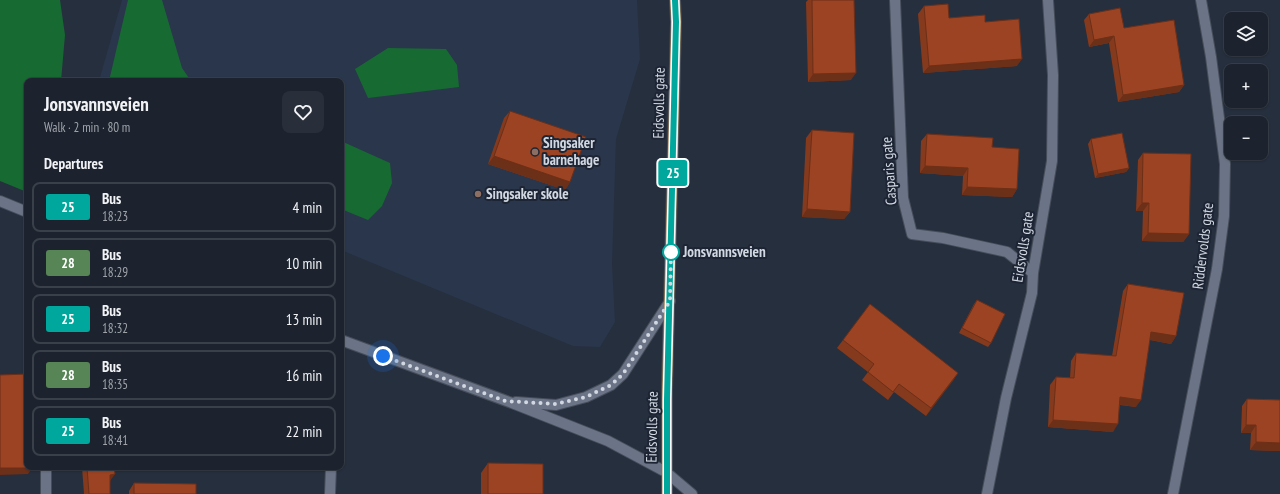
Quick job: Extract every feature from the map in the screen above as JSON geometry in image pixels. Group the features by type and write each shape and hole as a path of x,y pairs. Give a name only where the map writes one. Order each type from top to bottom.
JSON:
{"main road":[{"name":"Eidsvolls gate","path":"667,494 666,472 676,30 675,0"}],"street":[{"name":"Casparis gate","path":"895,0 903,198 912,234 944,238 1008,252 1033,273"},
{"name":"Eidsvolls gate","path":"987,494 1006,398 1032,292 1033,273 1052,161 1053,75 1048,0"},
{"name":"Riddervolds gate","path":"1173,494 1217,269 1224,216 1225,164 1211,57 1201,0"},
{"path":"0,201 24,211"},
{"path":"505,401 556,404 586,397 611,385 623,374 670,301"},
{"path":"344,341 608,441 666,472 692,494"},
{"path":"46,470 46,494"},
{"path":"330,494 331,470"}],"shaded area":[{"name":"Singsaker skole","path":"122,0 637,0 640,59 616,139 612,264 615,322 600,347 573,346 344,251 344,78 100,78"}],"green space":[{"path":"0,0 60,0 65,35 61,78 24,78 24,191 0,181"},
{"path":"128,0 162,0 182,68 189,78 110,78"},
{"path":"388,48 446,49 457,65 459,87 368,98 355,69"},
{"path":"344,142 390,163 392,183 382,206 368,220 344,210"}],"building":[{"path":"812,0 854,0 856,73 813,74"},
{"path":"948,4 949,18 985,15 985,22 1019,19 1022,59 929,66 924,6"},
{"path":"1120,8 1124,28 1174,20 1184,85 1123,95 1114,36 1094,40 1089,14"},
{"path":"510,111 586,137 570,182 494,156"},
{"path":"812,130 854,133 850,212 807,209"},
{"path":"1122,133 1129,168 1098,174 1091,139"},
{"path":"927,134 993,138 992,147 1019,149 1017,189 967,187 968,168 925,166"},
{"path":"1143,153 1191,154 1189,234 1148,233 1149,203 1142,203"},
{"path":"1128,284 1184,293 1176,336 1151,332 1141,400 1120,397 1118,424 1053,420 1056,377 1074,378 1076,353 1116,356"},
{"path":"977,300 1005,314 991,343 962,328"},
{"path":"870,304 958,373 931,408 899,384 893,392 868,372 874,364 843,340"},
{"path":"24,374 24,468 0,468 0,375"},
{"path":"1247,399 1280,400 1280,443 1256,442 1256,425 1246,425"},
{"path":"488,463 543,464 543,494 488,494"},
{"path":"87,470 114,470 115,474 110,475 110,494 89,494"},
{"path":"134,483 196,484 196,494 134,494"}],"bus line":[{"name":"25","path":"667,494 667,400 676,22 675,0"}],"place":[{"name":"Singsaker barnehage","path":"535,152"},
{"name":"Singsaker skole","path":"478,194"},
{"name":"Jonsvannsveien","path":"671,252"}],"route":[{"path":"383,356 505,401 556,404 586,397 611,385 623,374 670,301 671,252"}]}
